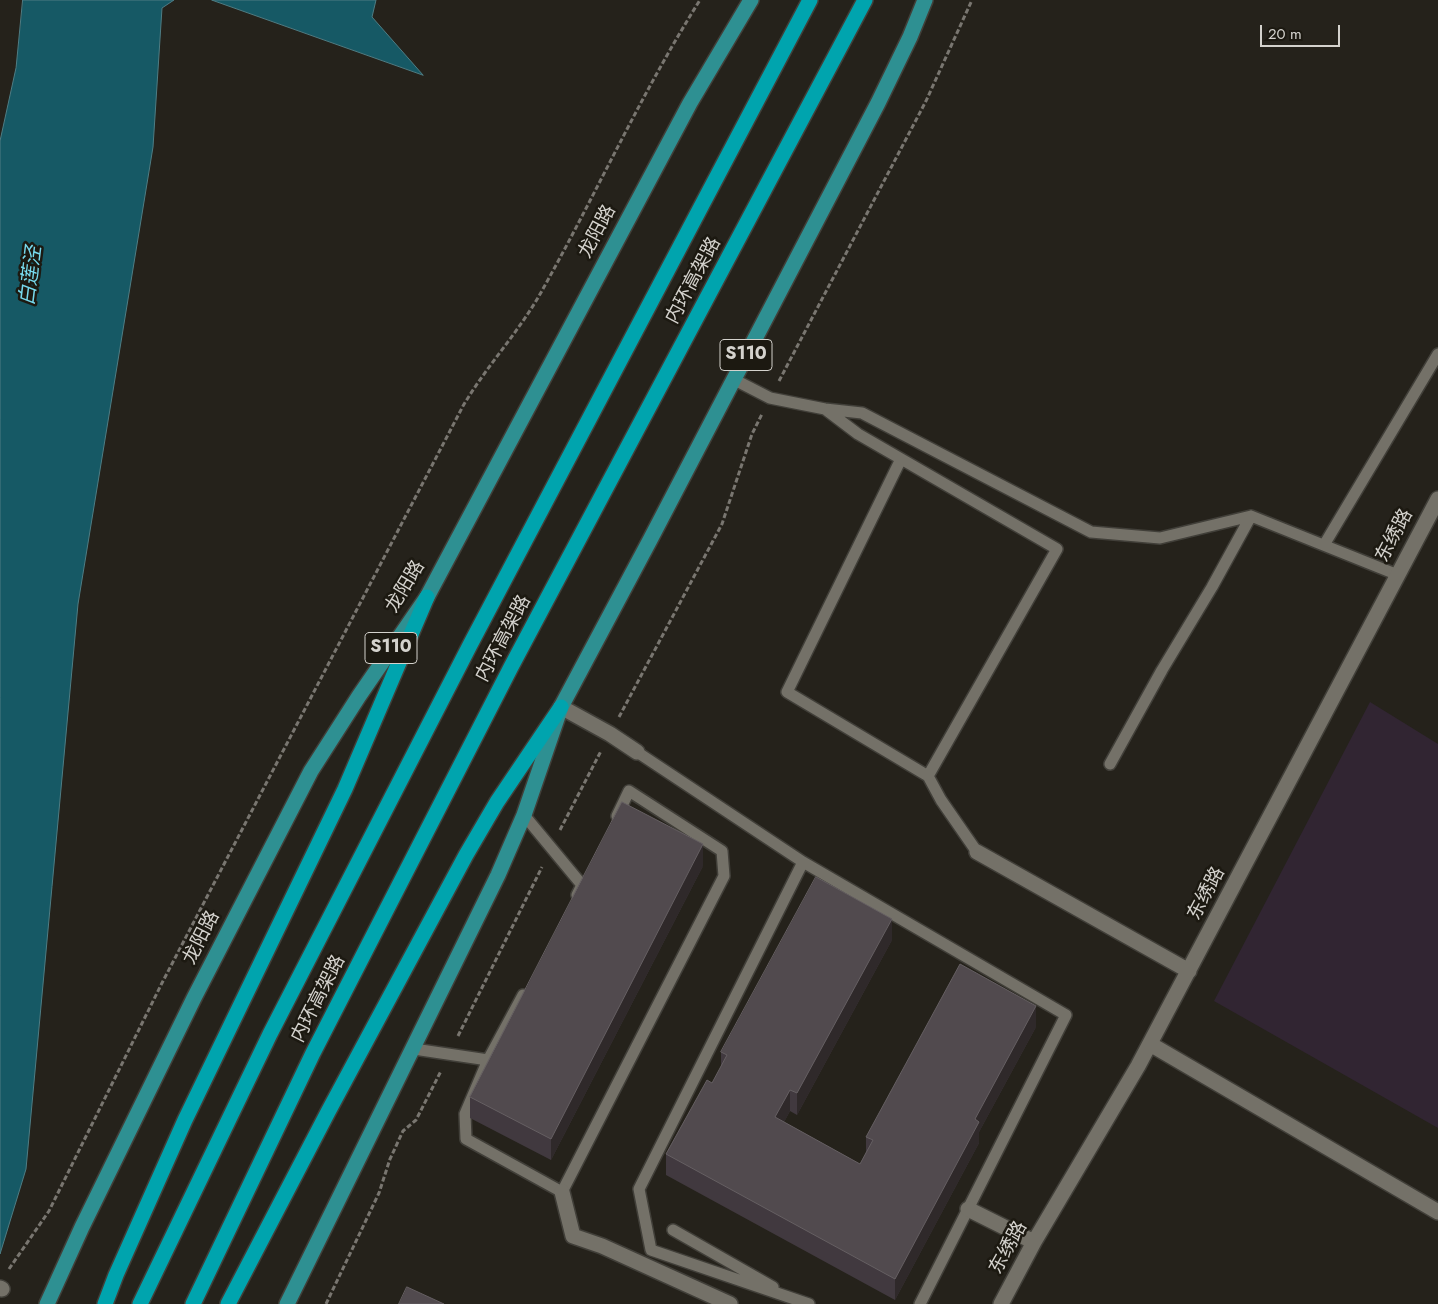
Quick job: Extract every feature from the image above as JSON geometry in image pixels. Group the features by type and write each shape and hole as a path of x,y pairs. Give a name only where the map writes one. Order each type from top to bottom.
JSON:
{"highway":[{"name":"内环高架路","path":"140,1304 270,1034 470,645 810,0"},
{"name":"内环高架路","path":"193,1304 314,1053 511,668 865,0"},
{"path":"105,1304 185,1120 345,789 426,597"},
{"path":"228,1304 466,855 497,802 561,707"}],"main road":[{"name":"龙阳路","path":"47,1304 82,1227 194,998 312,771 359,696 426,597 690,103 751,0"},
{"name":"S110","path":"287,1304 498,875 524,814 561,707 878,103 910,37 925,0"}],"street":[{"name":"东绣路","path":"1001,1304 1034,1242 1150,1044 1438,498"},
{"path":"561,707 610,734 637,752"},
{"path":"977,852 1188,971"},
{"path":"1150,1044 1438,1212"},
{"path":"562,1192 573,1236 602,1246 730,1304"},
{"path":"968,1209 1034,1242"}],"lane":[{"path":"1324,546 1438,354"},
{"path":"733,379 770,398 825,409 862,413 1091,532 1160,538 1250,516 1398,575"},
{"path":"825,409 858,434 1057,549 928,776"},
{"path":"901,459 787,692 928,776 941,800 977,852"},
{"path":"1110,764 1250,516"},
{"path":"637,752 804,862 1066,1015 920,1304"},
{"path":"530,981 488,1060 465,1114 466,1138 562,1192 724,876 722,851 629,791 612,825"},
{"path":"524,814 551,848 584,880 573,902"},
{"path":"804,862 639,1190 651,1250 809,1304"},
{"path":"414,1049 488,1060"},
{"path":"674,1230 797,1300"}],"path":[{"path":"6,1273 49,1212 162,983 463,406 544,288 661,66 700,0"},
{"path":"326,1304 380,1193 390,1159 403,1131 416,1120 551,848 722,524 752,434 926,102 972,0"}],"shaded area":[{"path":"1370,702 1438,744 1438,1128 1214,1001"}],"water":[{"name":"白莲泾","path":"23,0 174,0 162,8 153,147 78,604 26,1169 0,1254 0,141 16,68"},
{"path":"212,0 376,0 372,17 423,75"}],"building":[{"path":"622,802 703,844 551,1139 470,1097"},
{"path":"816,877 892,919 797,1093 790,1090 775,1117 860,1164 873,1140 866,1137 960,964 1036,1006 975,1119 979,1122 895,1279 666,1154 707,1080 712,1083 727,1055 721,1052"},
{"path":"407,1287 444,1304 399,1304"}]}
